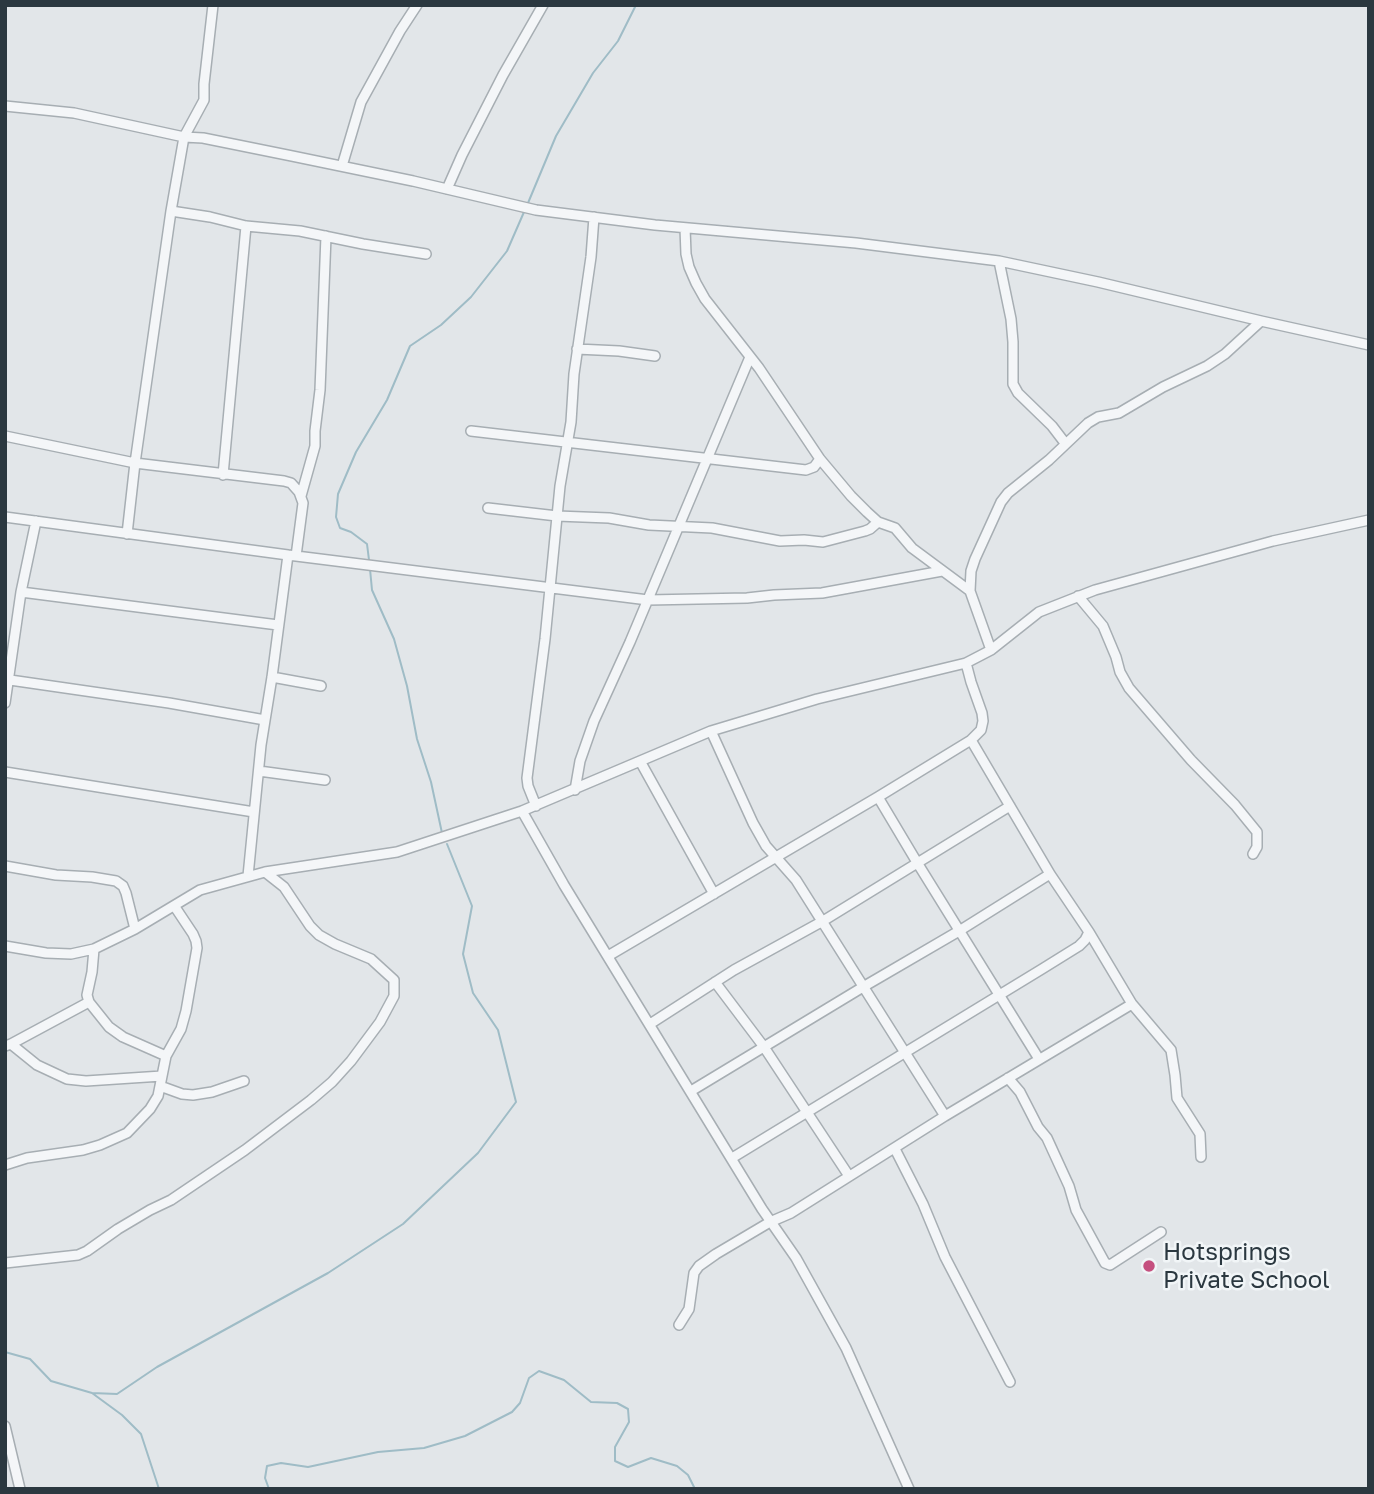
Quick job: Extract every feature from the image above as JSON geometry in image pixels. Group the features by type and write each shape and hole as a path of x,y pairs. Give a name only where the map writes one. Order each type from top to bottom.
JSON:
{"street":[{"path":"127,534 171,211 184,137 204,100 213,5"},
{"path":"342,166 360,102 417,5"},
{"path":"447,189 503,75 543,5"},
{"path":"5,106 74,113 184,137 203,138 536,210 685,228 856,243 999,261 1369,345"},
{"path":"171,211 246,226 300,231 426,254"},
{"path":"536,806 527,778 594,217"},
{"path":"223,475 246,226"},
{"path":"685,228 689,267 705,299 750,357 820,459 851,496 878,522 895,528 912,548 970,591"},
{"path":"301,496 316,446 326,236"},
{"path":"999,261 1011,318 1013,384 1018,393 1052,426 1065,443"},
{"path":"991,650 970,591 973,565 1001,502 1008,493 1088,423 1098,417 1119,414 1163,387 1213,362 1261,321"},
{"path":"577,349 655,356"},
{"path":"575,790 580,761 594,721 750,357"},
{"path":"471,431 806,470 814,467 820,459"},
{"path":"5,436 135,463 288,482 301,496 303,503 278,625 248,876"},
{"path":"488,508 649,525 712,528 780,541 823,542 865,531 878,522"},
{"path":"5,517 648,600 822,593 942,571"},
{"path":"5,946 71,954 94,949 135,929 201,890 265,872 397,852 536,806 711,731 817,699 967,663 991,650 1039,612 1095,590 1259,544 1369,520"},
{"path":"5,703 21,592 36,522"},
{"path":"21,592 278,625"},
{"path":"1078,596 1103,626 1120,673 1129,688 1257,832 1257,846 1253,854"},
{"path":"5,617 18,619"},
{"path":"608,956 971,740 981,730 983,721 967,663"},
{"path":"272,677 321,686"},
{"path":"10,680 265,720"},
{"path":"711,731 766,846 796,880 823,920 945,1116"},
{"path":"971,740 1132,1004 1171,1050 1177,1098 1200,1134 1201,1157"},
{"path":"640,761 714,894"},
{"path":"259,771 325,780"},
{"path":"5,772 254,812"},
{"path":"878,797 1039,1059"},
{"path":"650,1024 715,982 918,864 1010,806"},
{"path":"522,811 564,885 770,1222 796,1258 846,1348 909,1489"},
{"path":"5,866 116,881 126,893 135,929"},
{"path":"5,1262 78,1255 171,1200 245,1150 318,1094 351,1061 380,1022 394,996 395,985 391,975 371,959 319,934 310,926 284,887 265,872"},
{"path":"691,1091 1051,874"},
{"path":"5,1165 27,1158 83,1150 100,1144 127,1133 150,1109 158,1096 166,1056 181,1029 197,948 193,934 174,906"},
{"path":"732,1158 1079,946 1089,932"},
{"path":"94,949 87,995 89,1002 109,1027 123,1037 166,1056"},
{"path":"715,982 764,1047 849,1176"},
{"path":"89,1002 8,1045 37,1065 67,1079 161,1081 182,1094 193,1095 212,1092 244,1081"},
{"path":"679,1325 689,1309 694,1273 699,1266 770,1222 791,1213 945,1116 1132,1004"},
{"path":"1009,1078 1047,1138 1069,1186 1076,1210 1105,1263 1110,1265 1161,1232"},
{"path":"895,1149 923,1204 945,1257 1010,1382"},
{"path":"5,1426 19,1489"}],"waterway":[{"path":"528,203 556,136 593,73 618,41 636,5"},
{"path":"369,560 367,544 351,532 340,528 336,517 338,494 356,452 387,400 410,346 441,325 471,297 507,251 524,212"},
{"path":"370,569 372,590 394,639 407,686 417,739 431,782 442,833"},
{"path":"92,1393 117,1394 157,1367 328,1273 403,1224 478,1153 516,1102 498,1030 473,993 463,954 472,906 447,844"},
{"path":"5,1352 30,1359 51,1381 92,1393 122,1415 141,1434 159,1489"},
{"path":"269,1489 265,1478 267,1466 281,1463 308,1467 378,1452 424,1448 465,1436 512,1412 520,1403 529,1378 539,1371 564,1380 591,1402 617,1403 628,1409 629,1422 615,1447 615,1461 628,1467 651,1458 677,1466 688,1475 695,1489"}],"place":[{"name":"Hotsprings Private School","path":"1149,1266"}]}
